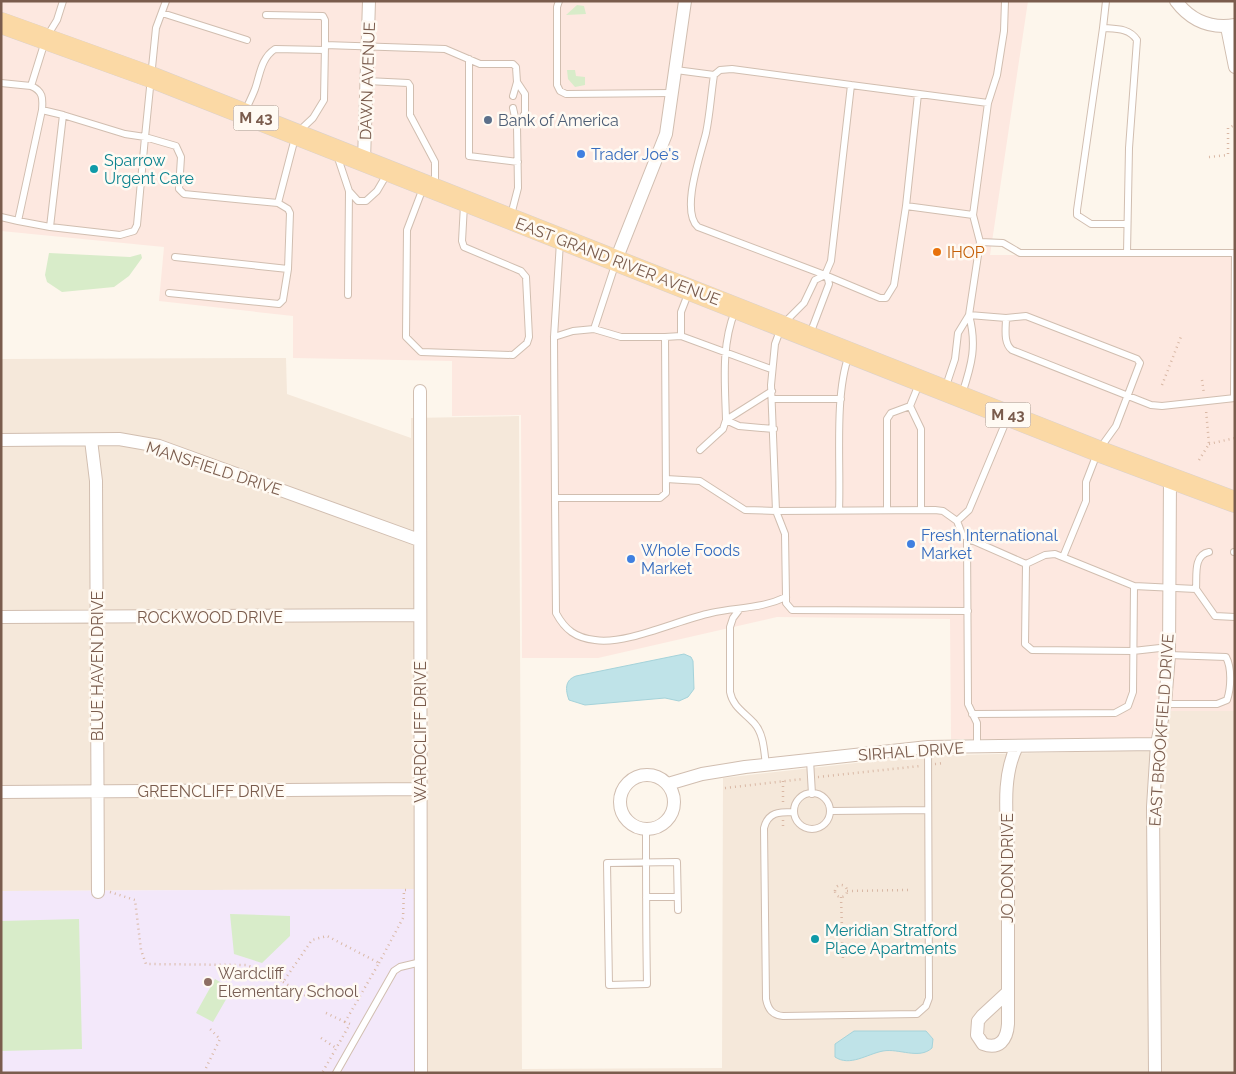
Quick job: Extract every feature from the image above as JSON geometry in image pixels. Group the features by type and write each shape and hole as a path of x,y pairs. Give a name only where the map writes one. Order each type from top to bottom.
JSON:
{"main road":[{"name":"EAST GRAND RIVER AVENUE","path":"1,23 151,77 1098,451 1235,502"}],"street":[{"name":"DAWN AVENUE","path":"364,160 368,1"},
{"path":"616,260 666,134 685,1"},
{"path":"1176,1 1184,12 1199,23 1218,27 1231,26 1235,67"},
{"name":"WARDCLIFF DRIVE","path":"420,391 421,1073"},
{"name":"MANSFIELD DRIVE","path":"1,440 119,439 159,446 419,540"},
{"name":"BLUE HAVEN DRIVE","path":"91,440 96,482 98,892"},
{"name":"EAST BROOKFIELD DRIVE","path":"1155,1073 1153,807 1169,651 1170,478"},
{"name":"ROCKWOOD DRIVE","path":"1,617 420,615"},
{"name":"SIRHAL DRIVE","path":"668,784 723,770 928,748 1158,744"},
{"name":"JO DON DRIVE","path":"1008,992 1007,788 1010,763 1016,746"},
{"path":"644,775 653,775 668,784 674,801 673,810 663,824 646,828 637,827 624,815 620,798 628,783 644,775"},
{"name":"GREENCLIFF DRIVE","path":"1,792 420,790"}],"lane":[{"path":"31,86 46,38 57,20 63,1"},
{"path":"1,217 50,227 120,235 134,230 137,225 156,28 166,1"},
{"path":"559,1 557,7 557,85 560,92 566,94 672,94"},
{"path":"953,393 971,367 974,336 969,315 980,242 973,216 988,104 997,75 1004,31 1006,1"},
{"path":"1106,1 1076,210 1077,215 1091,224 1127,224"},
{"path":"162,13 247,40"},
{"path":"266,14 323,16 325,20 324,100 313,118 296,134 278,203"},
{"path":"1103,28 1124,30 1133,34 1137,40 1129,148 1127,253"},
{"path":"244,114 256,87 259,71 270,52 275,49 368,47 445,49 480,64 513,64 517,70 517,82 513,96"},
{"path":"469,59 469,156 518,162"},
{"path":"918,94 906,206 894,285 890,295 880,298 698,227 692,222 690,214 695,174 706,132 714,75 720,70 732,69 918,94 988,104"},
{"path":"676,70 714,75"},
{"path":"367,81 408,83 410,86 410,115 435,162 430,187 407,230 406,337 421,352 513,355 527,342 529,337 526,277 521,271 464,247 462,241 464,201"},
{"path":"1,82 31,86 38,89 43,96 42,110 18,221"},
{"path":"517,82 525,94 525,113 517,126"},
{"path":"851,85 830,261 825,275 815,280 804,303 782,325 775,344 771,369 776,511 785,534 786,597 788,608 798,612 968,611"},
{"path":"510,219 518,188 517,126 513,108"},
{"path":"42,110 125,134 145,137 176,146 181,157 179,189 184,194 278,203 284,205 290,213 288,269 283,300 279,304 169,293"},
{"path":"50,227 63,115"},
{"path":"336,149 349,191 348,295"},
{"path":"349,191 358,201 366,201 377,191 389,171"},
{"path":"906,206 973,216"},
{"path":"560,238 554,338 556,613 562,625 570,632 596,641 615,640 710,613 768,605 786,597"},
{"path":"980,242 1003,243 1020,253 1234,253 1234,398 1162,406 1128,396 1012,350 1007,346 1006,341 1006,318"},
{"path":"175,257 288,269"},
{"path":"594,329 610,286 616,260"},
{"path":"809,336 829,284 825,275"},
{"path":"681,336 681,312 690,289"},
{"path":"700,450 723,429 726,420 724,352 729,325 736,307"},
{"path":"969,315 1006,318 1026,316 1137,360 1140,363 1116,426 1098,451 1086,482 1086,501 1062,557"},
{"path":"953,393 958,333 969,315"},
{"path":"554,338 573,331 594,329 621,338 681,336 771,369"},
{"path":"555,498 660,498 666,493 665,338"},
{"path":"839,510 841,399 843,371 850,352"},
{"path":"920,380 910,406 921,429 921,510"},
{"path":"726,420 772,395 841,399"},
{"path":"887,510 887,420 891,412 910,406"},
{"path":"958,521 969,510 1008,415"},
{"path":"726,420 739,426 774,429"},
{"path":"666,479 700,481 745,510 943,511 958,521 962,534 967,538 1026,564 1050,554 1134,586 1196,588"},
{"path":"967,538 968,704 976,723 976,746"},
{"path":"1209,552 1202,554 1198,559 1196,588 1215,616 1235,617"},
{"path":"1026,564 1025,644 1027,648 1032,650 1169,651 1226,657 1229,668 1229,694 1227,700 1217,704 1165,704"},
{"path":"972,714 1107,713 1121,711 1132,700 1134,586"},
{"path":"739,610 733,618 730,628 731,700 760,732 766,765"},
{"path":"793,812 774,813 768,817 764,828 767,1006 776,1016 910,1016 923,1011 929,998 928,748"},
{"path":"810,760 812,794"},
{"path":"812,794 826,799 831,811 826,823 813,827 800,824 793,812 798,800 812,794"},
{"path":"831,811 928,810"},
{"path":"646,828 646,862 646,897 647,984 609,985 607,863 646,862 677,862 678,910"},
{"path":"646,897 677,897"},
{"path":"336,1073 394,971 400,967 421,962"}],"path":[{"path":"1209,156 1228,155 1228,128 1235,125"},
{"path":"1162,384 1182,334"},
{"path":"1199,460 1209,444 1202,380"},
{"path":"1209,444 1235,438"},
{"path":"725,788 944,763"},
{"path":"842,896 836,892 837,886 843,885 847,891"},
{"path":"345,1022 403,918 404,890 421,889"},
{"path":"843,961 842,896 847,891 910,890"},
{"path":"98,892 126,895 135,900 141,950 146,964 246,965 271,974 308,997"},
{"path":"283,982 312,940 317,937 327,936 342,942 379,964"},
{"path":"322,1073 350,1024 326,1013"},
{"path":"206,1068 220,1038 209,1028"},
{"path":"321,1038 336,1048"}],"shaded area":[{"path":"1,1 1028,1 990,255 1235,256 1235,711 1156,711 1151,739 951,739 950,619 777,617 598,658 522,658 521,415 452,416 452,361 293,358 293,316 159,301 164,247 1,231"},
{"path":"286,358 287,394 411,438 411,418 519,416 522,1069 722,1068 723,778 918,756 1149,750 1156,711 1235,711 1235,1073 414,1073 413,889 1,891 1,359"},
{"name":"Wardcliff Elementary School","path":"414,889 414,1073 1,1073 1,891"}],"green space":[{"path":"577,5 584,6 586,14 566,15"},
{"path":"567,70 575,70 576,76 585,77 585,85 575,87 568,79"},
{"path":"49,253 130,257 141,254 142,258 129,276 114,287 62,292 47,282 45,275"},
{"path":"230,914 290,916 290,936 262,963 234,954"},
{"path":"79,919 82,1049 1,1051 1,921"},
{"path":"215,979 232,989 213,1022 196,1013"}],"water":[{"path":"684,654 691,657 693,661 694,689 688,697 679,701 665,698 585,705 569,700 567,685 576,676"},
{"path":"854,1031 926,1031 933,1039 932,1048 921,1053 883,1051 847,1061 835,1057 835,1044"}],"place":[{"name":"Bank of America","path":"488,120"},
{"name":"Trader Joe's","path":"581,154"},
{"name":"Sparrow Urgent Care","path":"94,169"},
{"name":"IHOP","path":"937,252"},
{"name":"Fresh International Market","path":"911,544"},
{"name":"Whole Foods Market","path":"631,559"},
{"name":"Meridian Stratford Place Apartments","path":"815,939"},
{"name":"Wardcliff Elementary School","path":"208,982"}]}
